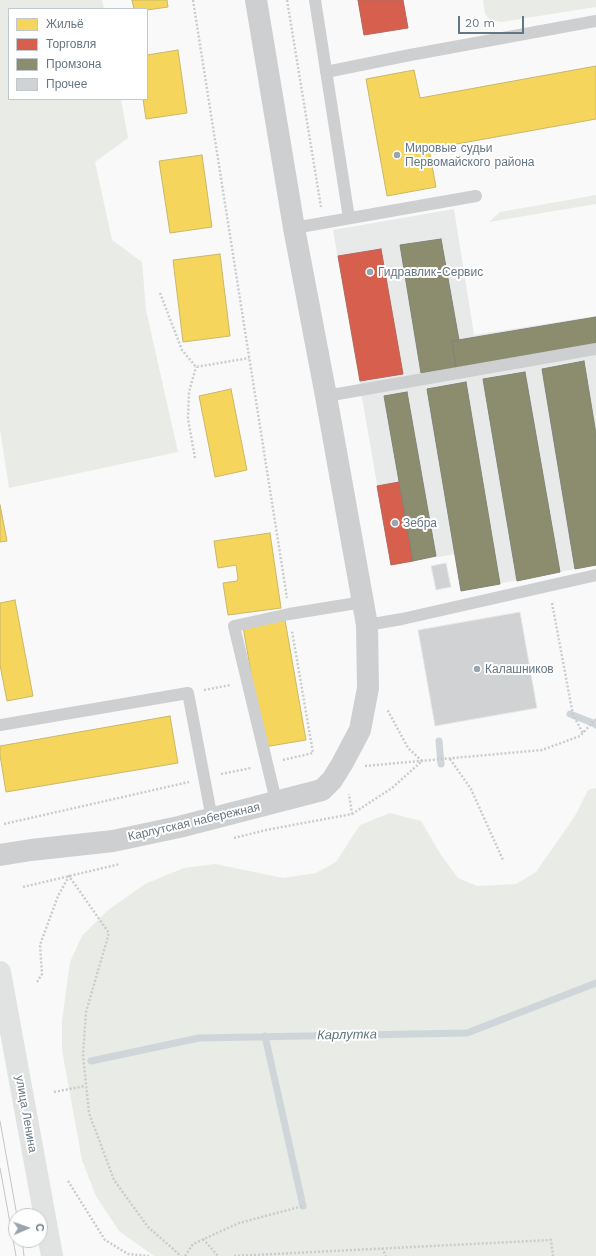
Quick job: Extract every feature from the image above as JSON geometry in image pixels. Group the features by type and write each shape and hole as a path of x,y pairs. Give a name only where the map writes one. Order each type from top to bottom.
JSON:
{"main road":[{"name":"улица Ленина","path":"0,972 52,1256"}],"street":[{"name":"Карлутская набережная","path":"0,855 113,841 212,819 322,790 332,780 360,730 368,688 367,626 294,228 256,0"}],"lane":[{"path":"315,0 349,218"},
{"path":"326,72 410,55 596,22"},
{"path":"294,228 476,196"},
{"path":"326,396 596,349"},
{"path":"367,626 596,575"},
{"path":"276,802 234,626 289,614 363,602"},
{"path":"0,725 188,693 212,819"}],"path":[{"path":"4,824 313,753 289,614 193,0"},
{"path":"287,0 324,223"},
{"path":"160,293 182,350 196,367"},
{"path":"196,367 249,358"},
{"path":"195,458 188,419 189,392 196,367"},
{"path":"549,586 573,715 583,733"},
{"path":"188,693 247,682"},
{"path":"589,727 596,719"},
{"path":"450,758 471,789 503,860"},
{"path":"352,814 392,788 422,761"},
{"path":"37,982 42,974 40,946 58,896 69,876 109,933 86,1012 83,1055 85,1086 89,1113 114,1180 148,1227 181,1256"},
{"path":"54,1092 85,1086"},
{"path":"68,1181 105,1240 129,1255 149,1256"},
{"path":"186,1256 193,1244 239,1223 303,1206"},
{"path":"203,1239 218,1256"},
{"path":"234,1256 552,1240 553,1256"},
{"path":"382,1248 386,1256"}],"shaded area":[{"path":"0,0 102,0 104,8 8,8 8,100 121,100 128,138 95,162 112,240 142,262 146,310 178,452 9,488 0,429"},
{"path":"483,0 596,0 596,7 501,22 490,20 485,14"},
{"path":"596,195 596,204 489,222 500,212"},
{"path":"454,209 474,335 596,316 596,565 461,591 455,554 391,565 333,230"},
{"path":"596,788 596,1256 154,1256 119,1231 96,1196 82,1160 62,1050 62,1021 70,962 82,936 107,911 145,884 184,868 215,864 283,878 316,873 336,862 360,825 390,813 421,821 441,855 458,878 477,886 516,884 536,872 575,816 588,790"}],"building: Жильё":[{"path":"132,0 167,0 168,7 148,10 148,8 134,8"},
{"path":"178,50 187,113 146,119 143,100 148,100 148,55"},
{"path":"596,66 596,119 429,149 436,187 387,196 366,79 414,70 420,98"},
{"path":"202,155 212,227 170,233 159,161"},
{"path":"220,254 230,336 183,342 173,260"},
{"path":"231,389 247,470 215,477 199,396"},
{"path":"0,505 7,541 0,542"},
{"path":"270,533 281,608 228,615 223,583 237,581 236,565 218,568 214,541"},
{"path":"15,600 33,696 7,701 0,665 0,603"},
{"path":"285,620 306,740 264,747 243,627"},
{"path":"170,716 178,763 6,792 0,746"}],"building: Торговля":[{"path":"358,0 403,0 408,28 364,35"},
{"path":"381,249 403,374 360,381 338,256"},
{"name":"Зебра","path":"399,482 413,561 391,565 377,486"}],"building: Промзона":[{"path":"441,239 459,340 452,341 456,368 421,373 400,245"},
{"path":"596,317 596,344 456,368 452,341"},
{"path":"584,361 596,434 596,565 575,569 542,369"},
{"path":"525,372 560,572 517,581 483,379"},
{"path":"466,382 500,584 461,591 427,389"},
{"path":"407,392 436,556 413,561 384,396"}],"building: Прочее":[{"path":"446,563 451,587 436,590 431,566"},
{"name":"Калашников","path":"520,612 537,708 435,726 418,630"}],"waterway":[{"path":"570,714 596,725"},
{"path":"439,741 441,764"},
{"name":"Карлутка","path":"91,1061 199,1038 467,1033 596,983"},
{"path":"265,1036 303,1206"}],"tram line":[{"path":"0,1121 16,1208"},
{"path":"0,1168 16,1256"},
{"path":"23,1248 24,1256"}],"place":[{"name":"Мировые судьи Первомайского района","path":"397,155"},
{"name":"Гидравлик-Сервис","path":"370,272"},
{"name":"Зебра","path":"395,523"},
{"name":"Калашников","path":"477,669"}]}
